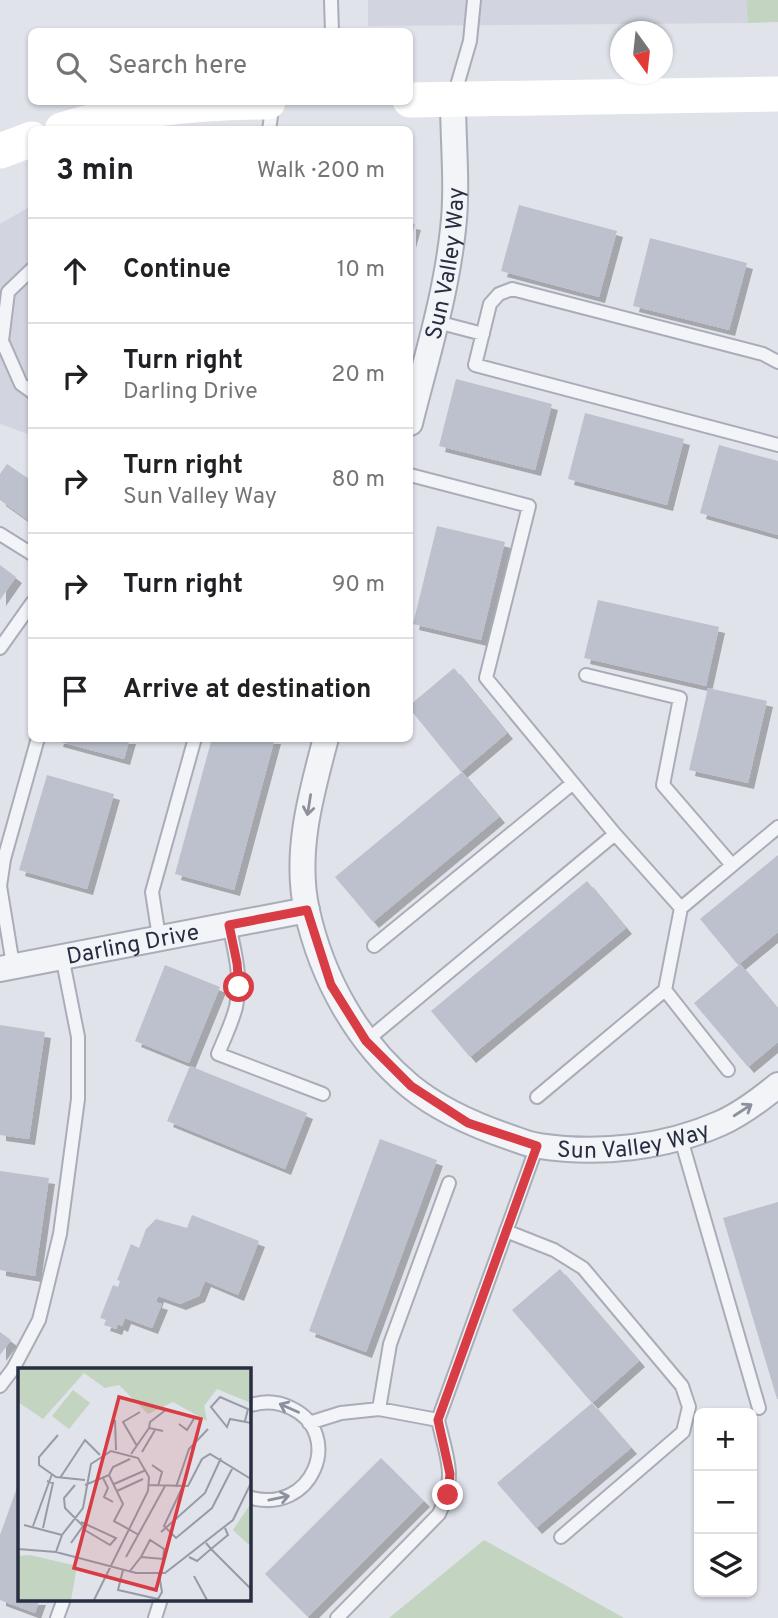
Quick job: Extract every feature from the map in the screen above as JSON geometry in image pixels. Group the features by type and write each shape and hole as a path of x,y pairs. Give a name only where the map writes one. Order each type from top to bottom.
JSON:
{"main road":[{"path":"413,100 778,94"},
{"path":"74,126 193,105"}],"street":[{"name":"Sun Valley Way","path":"413,412 437,322 454,226 453,100"},
{"name":"Sun Valley Way","path":"325,742 310,798 303,856 307,910 331,985 366,1041 411,1086 468,1123 537,1146 609,1150 681,1139 723,1123 778,1085"},
{"name":"Darling Drive","path":"6,967 307,910"}],"lane":[{"path":"331,0 332,28"},
{"path":"453,100 470,41 474,0"},
{"path":"270,126 271,105"},
{"path":"28,273 8,292 1,341 21,384 28,390"},
{"path":"778,362 763,354 512,289 499,294 490,304 475,365 778,444"},
{"path":"437,322 483,334"},
{"path":"413,476 529,506 486,678 615,834 681,908"},
{"path":"0,534 28,552"},
{"path":"0,648 28,609"},
{"path":"586,675 680,698 663,785 732,865"},
{"path":"6,967 0,886 4,859 37,742"},
{"path":"159,937 152,892 194,742"},
{"path":"374,946 573,783"},
{"path":"537,1097 665,990 681,908 778,827"},
{"path":"366,1041 615,834"},
{"path":"229,925 239,987 236,1008 218,1054 323,1094"},
{"path":"0,1385 13,1369 39,1320 60,1234 78,1099 78,1037 62,956"},
{"path":"665,990 728,1070"},
{"path":"681,1139 759,1408"},
{"path":"337,1618 439,1514 448,1495 450,1474 438,1420 537,1146"},
{"path":"379,1409 390,1344 449,1183"},
{"path":"506,1231 554,1250 583,1268 682,1386 689,1407 684,1432 561,1537"},
{"path":"250,1406 267,1402 283,1404 298,1411 309,1423 316,1437 318,1453 315,1469 306,1484 293,1495 278,1501 250,1498"},
{"path":"309,1423 341,1413 379,1409 438,1420"},
{"path":"57,1618 64,1600"},
{"path":"155,1618 161,1600"}],"shaded area":[{"path":"368,0 746,0 748,23 610,21 610,24 368,26"},
{"path":"28,208 28,434 0,424 0,224"}],"green space":[{"path":"746,0 778,0 778,22 748,23"},
{"path":"484,1540 624,1618 389,1618"}],"building":[{"path":"519,205 617,231 599,297 501,271"},
{"path":"650,238 747,263 729,330 633,306"},
{"path":"456,379 552,404 535,470 439,446"},
{"path":"585,413 684,439 667,505 568,479"},
{"path":"719,445 778,461 778,535 700,513"},
{"path":"7,464 28,478 28,520 0,500 0,474"},
{"path":"437,526 505,542 481,640 413,624"},
{"path":"0,565 16,577 0,600"},
{"path":"598,600 719,627 706,686 584,658"},
{"path":"454,668 507,733 461,772 413,713 413,702"},
{"path":"708,688 767,701 748,783 689,770"},
{"path":"61,742 129,742 124,759"},
{"path":"211,742 274,742 234,890 175,874"},
{"path":"462,772 499,817 373,922 335,877"},
{"path":"47,775 114,794 87,889 19,870"},
{"path":"778,855 778,932 738,965 700,919"},
{"path":"587,881 626,928 470,1057 431,1011"},
{"path":"740,964 778,1009 778,1042 748,1067 694,1003"},
{"path":"165,965 220,987 189,1063 135,1041"},
{"path":"0,1025 45,1032 29,1139 0,1135"},
{"path":"190,1066 307,1113 285,1169 167,1121"},
{"path":"380,1139 437,1160 366,1352 309,1331"},
{"path":"0,1171 49,1178 35,1276 0,1270"},
{"path":"778,1202 778,1399 777,1399 723,1218"},
{"path":"192,1215 259,1241 238,1295 205,1281 199,1296 180,1304 158,1296 156,1302 162,1304 152,1328 125,1318 122,1326 118,1324 116,1329 104,1325 106,1320 100,1318 113,1285 118,1287 120,1281 117,1280 131,1244 139,1248 146,1229 156,1219 187,1228"},
{"path":"560,1269 639,1361 592,1403 512,1310"},
{"path":"0,1332 11,1340 0,1355"},
{"path":"592,1403 631,1448 536,1528 497,1483"},
{"path":"381,1458 424,1501 308,1617 265,1574"},
{"path":"18,1485 18,1600 40,1600 35,1613 0,1600 0,1535"}],"route":[{"path":"239,987 229,925 307,910 331,985 366,1041 411,1086 468,1123 537,1146 438,1420 450,1474 448,1495"}]}
